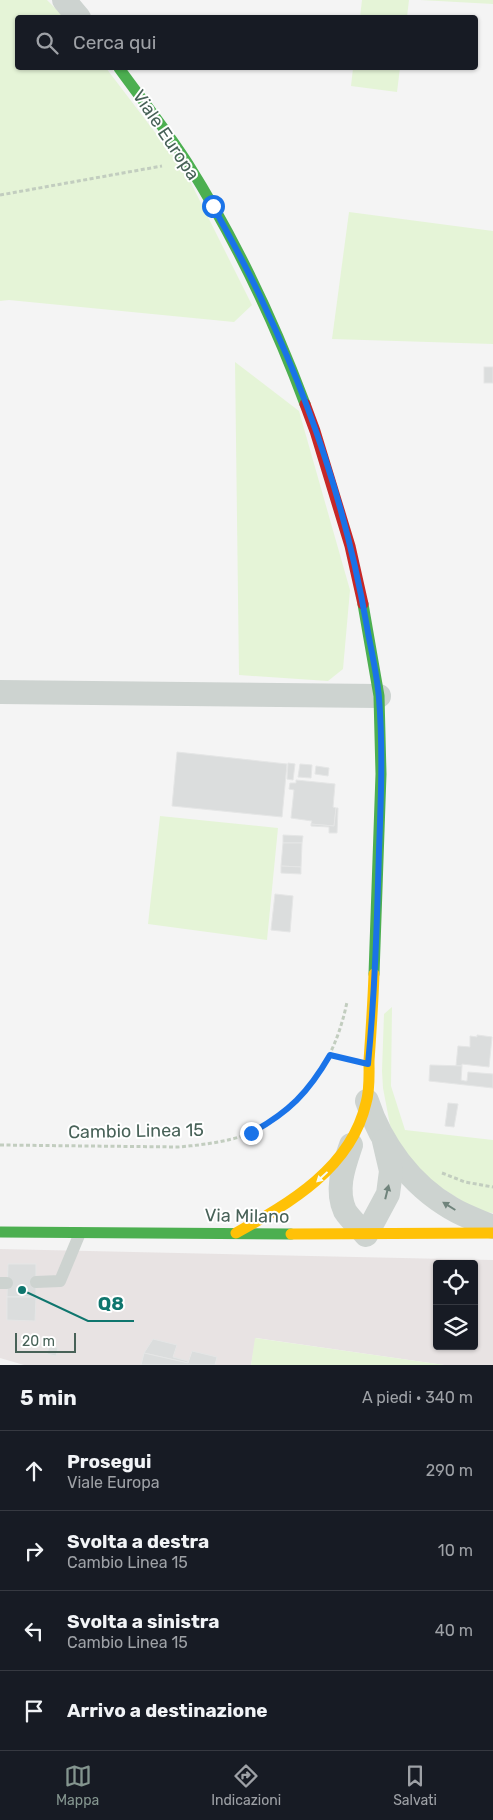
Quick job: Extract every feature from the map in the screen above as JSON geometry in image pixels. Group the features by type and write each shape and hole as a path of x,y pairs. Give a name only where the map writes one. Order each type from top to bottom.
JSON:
{"street":[{"path":"64,0 76,15"},
{"name":"Viale Europa","path":"120,70 187,162 213,206 264,304 290,363 315,431 350,546 361,594 379,696 381,774 377,925 367,1102 353,1140 330,1169 309,1189 278,1210 236,1233"},
{"path":"0,692 379,696"},
{"name":"Viale Europa","path":"367,1102 384,1141 404,1168 422,1187 451,1208 493,1227"},
{"path":"353,1140 342,1170 341,1191 346,1212 366,1235 388,1194 391,1171 384,1141"},
{"name":"Via Milano","path":"0,1232 366,1235 493,1234"}],"lane":[{"path":"36,1282 60,1281 80,1233"}],"path":[{"path":"0,195 187,162"},
{"name":"Cambio Linea 15","path":"0,1145 178,1147 227,1140 251,1133 272,1122 290,1108 306,1093 330,1055 368,1064"},
{"path":"437,1170 465,1182 493,1187"}],"shaded area":[{"path":"0,1249 493,1260 493,1365 444,1365 256,1338 251,1365 24,1365 0,1358"}],"green space":[{"path":"0,0 47,0 62,15 15,15 15,70 108,70 186,173 252,305 234,322 9,300 0,301"},
{"path":"362,0 409,0 407,15 360,15"},
{"path":"420,0 493,0 493,4"},
{"path":"353,70 400,70 397,92 351,86"},
{"path":"349,212 493,231 493,344 332,339"},
{"path":"235,362 299,411 350,590 343,669 328,681 239,675"},
{"path":"160,816 278,828 267,940 148,924"},
{"path":"392,1007 391,1086 405,1130 493,1140 493,1213 478,1211 421,1175 398,1143 390,1125 383,1088 382,1071 384,1014"},
{"path":"255,1338 444,1365 251,1365"}],"building":[{"path":"484,367 493,367 493,383 484,383"},
{"path":"177,752 287,764 282,817 172,806"},
{"path":"288,763 295,764 293,780 287,779"},
{"path":"300,764 312,765 311,778 298,777"},
{"path":"316,766 329,768 328,776 315,774"},
{"path":"296,780 335,784 333,807 336,808 334,826 311,824 312,821 291,818 294,790 289,789 290,783 296,783"},
{"path":"336,808 338,808 337,833 329,833 329,827 311,826 311,824 334,826"},
{"path":"283,835 303,836 302,843 283,843"},
{"path":"283,843 302,843 301,867 281,866"},
{"path":"281,866 301,867 301,874 281,873"},
{"path":"275,894 293,896 290,932 271,930"},
{"path":"477,1035 492,1037 489,1067 462,1064 462,1066 456,1066 458,1046 470,1047 470,1036 477,1037"},
{"path":"430,1065 462,1066 461,1080 465,1081 467,1081 468,1072 493,1074 493,1088 429,1081"},
{"path":"448,1103 458,1104 454,1127 445,1126"},
{"path":"8,1264 36,1264 36,1297 7,1297"},
{"path":"7,1297 36,1297 35,1321 7,1320"},
{"path":"153,1339 177,1345 173,1357 188,1361 188,1363 144,1353"},
{"path":"49,1346 58,1348 56,1356 47,1354"},
{"path":"192,1351 217,1357 215,1365 141,1365 144,1353 188,1363"}],"traffic: fast":[{"path":"120,70 180,152 222,221 267,311 305,404"},
{"path":"363,604 379,696 381,774 374,974"},
{"path":"0,1232 291,1234"}],"traffic: slow":[{"path":"236,1233 297,1196 333,1165 347,1147 358,1126 369,1088 374,974"},
{"path":"291,1234 493,1233"}],"traffic: jam":[{"path":"305,404 350,546 363,604"}],"place":[{"name":"Q8","path":"22,1290"}],"route":[{"path":"213,206 264,304 290,363 315,431 335,491 350,546 361,594 379,696 381,774 377,925 374,997 368,1064 330,1055 306,1093 272,1122 251,1133"}]}
